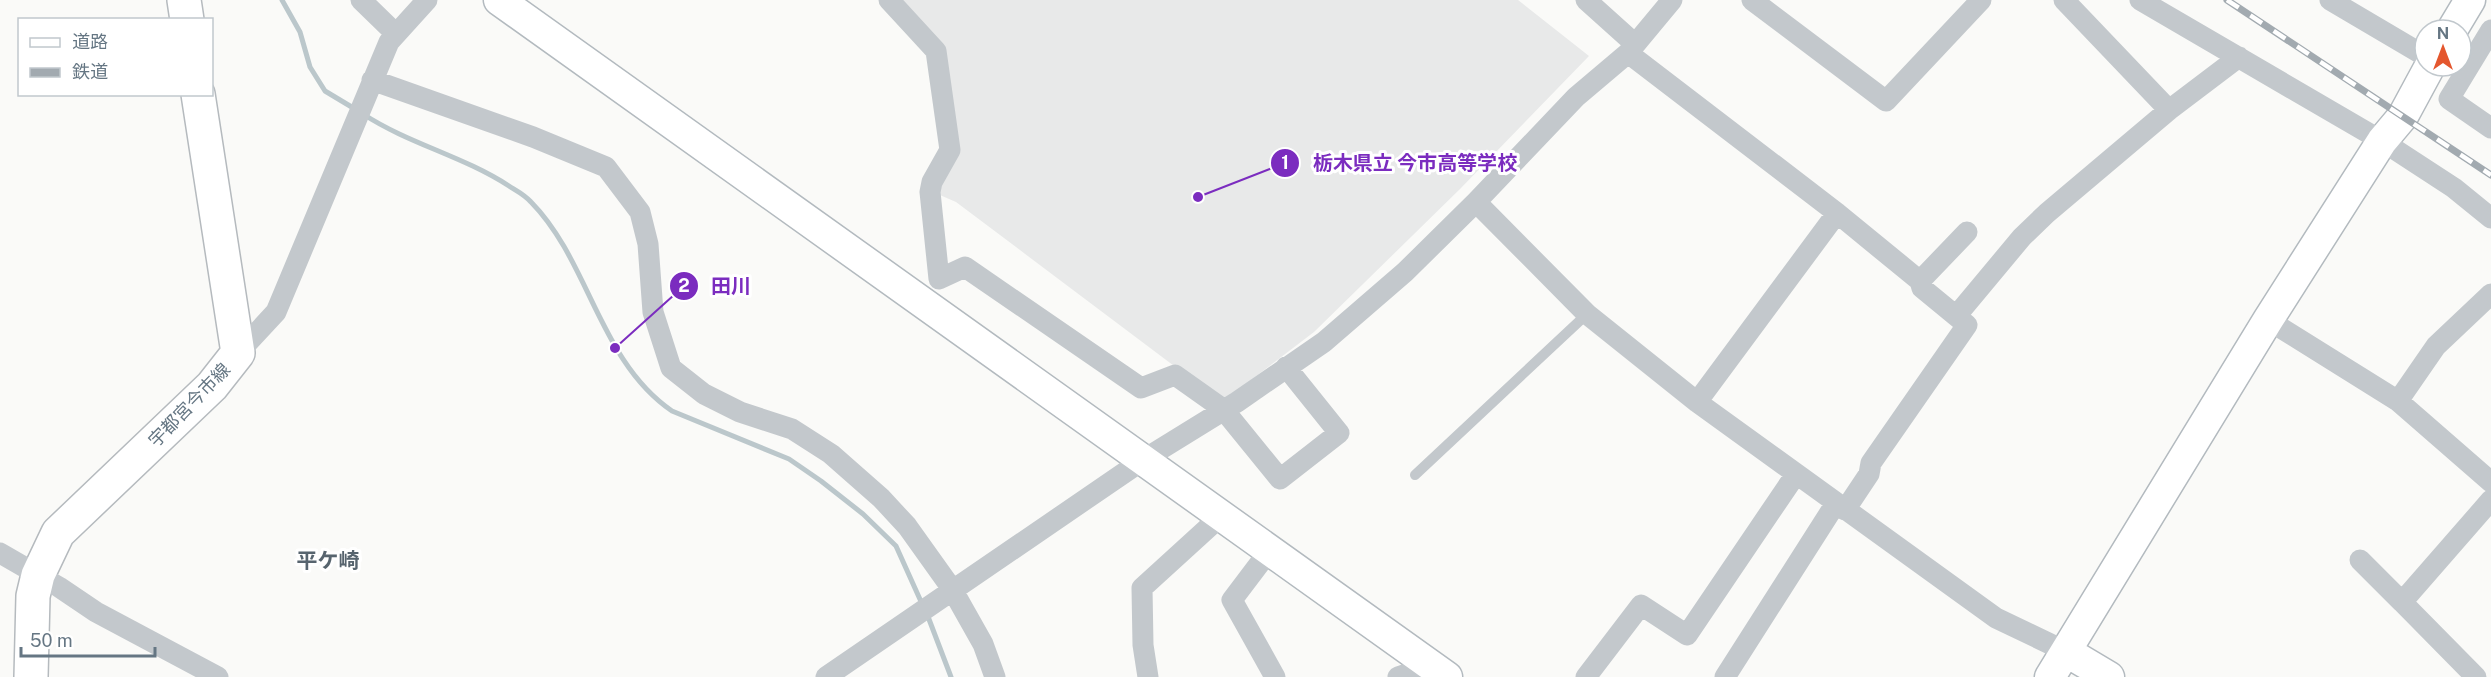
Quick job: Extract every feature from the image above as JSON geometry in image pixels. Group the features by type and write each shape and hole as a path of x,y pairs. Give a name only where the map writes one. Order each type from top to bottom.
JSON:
{"main road":[{"path":"184,0 187,18"},
{"name":"宇都宮今市線","path":"31,677 33,596 38,575 58,533 212,386 238,353 198,96"}],"street":[{"path":"361,0 396,34"},
{"path":"238,353 276,312 389,42 427,0"},
{"path":"499,0 1447,677"},
{"path":"889,0 936,51 950,150 932,182 930,192 939,279 965,267 1142,388 1175,375 1223,409 1280,479 1339,434 1286,367"},
{"path":"1586,0 1631,49 1920,281 1922,288 1967,325 1871,463 1869,474 1840,507 1725,677"},
{"path":"826,677 1143,460 1223,409 1238,402 1333,335 1405,272 1476,202 1576,97 1631,49 1672,0"},
{"path":"1752,0 1886,101 1981,0"},
{"path":"2064,0 2169,110"},
{"path":"2140,0 2382,141 2454,188 2491,218"},
{"path":"2330,0 2413,49"},
{"path":"2459,18 2470,0"},
{"path":"2491,30 2449,99 2491,128"},
{"path":"1957,315 2022,237 2169,110 2239,57"},
{"path":"2050,677 2268,320 2382,141 2403,116 2424,78"},
{"path":"372,80 523,133 606,167 640,212 648,244 653,312 671,368 704,394 740,412 792,429 831,454 881,498 907,526 952,589 983,644 995,677"},
{"path":"1476,202 1587,314 1697,402 1996,618 2067,652 2109,677"},
{"path":"1697,402 1837,213"},
{"path":"1920,281 1967,232"},
{"path":"2398,401 2436,346 2491,294"},
{"path":"2268,320 2398,401 2491,482"},
{"path":"1586,677 1641,605 1687,635 1796,474"},
{"path":"2402,602 2491,500"},
{"path":"1148,677 1143,645 1142,588 1221,516"},
{"path":"1269,552 1232,600 1275,677"},
{"path":"0,553 96,612 218,677"},
{"path":"2360,560 2476,677"},
{"path":"1398,677 1410,673 1423,658"}],"lane":[{"path":"1415,475 1587,314"}],"shaded area":[{"path":"896,0 1518,0 1589,56 1460,189 1314,332 1222,402 956,202 933,192 950,159 939,50"}],"waterway":[{"path":"282,0 300,32 310,67 325,91 355,109"},
{"path":"363,114 399,134 473,166 526,197 551,226 568,253 611,339 627,366 647,390 672,411 789,459 821,481 863,514 896,546 923,606"},
{"path":"927,614 951,677"}],"railway":[{"path":"2227,0 2491,175"}],"place":[{"name":"栃木県立 今市高等学校","path":"1198,197"},
{"name":"田川","path":"615,348"}],"district":[{"name":"平ケ崎","path":"328,560"}]}
